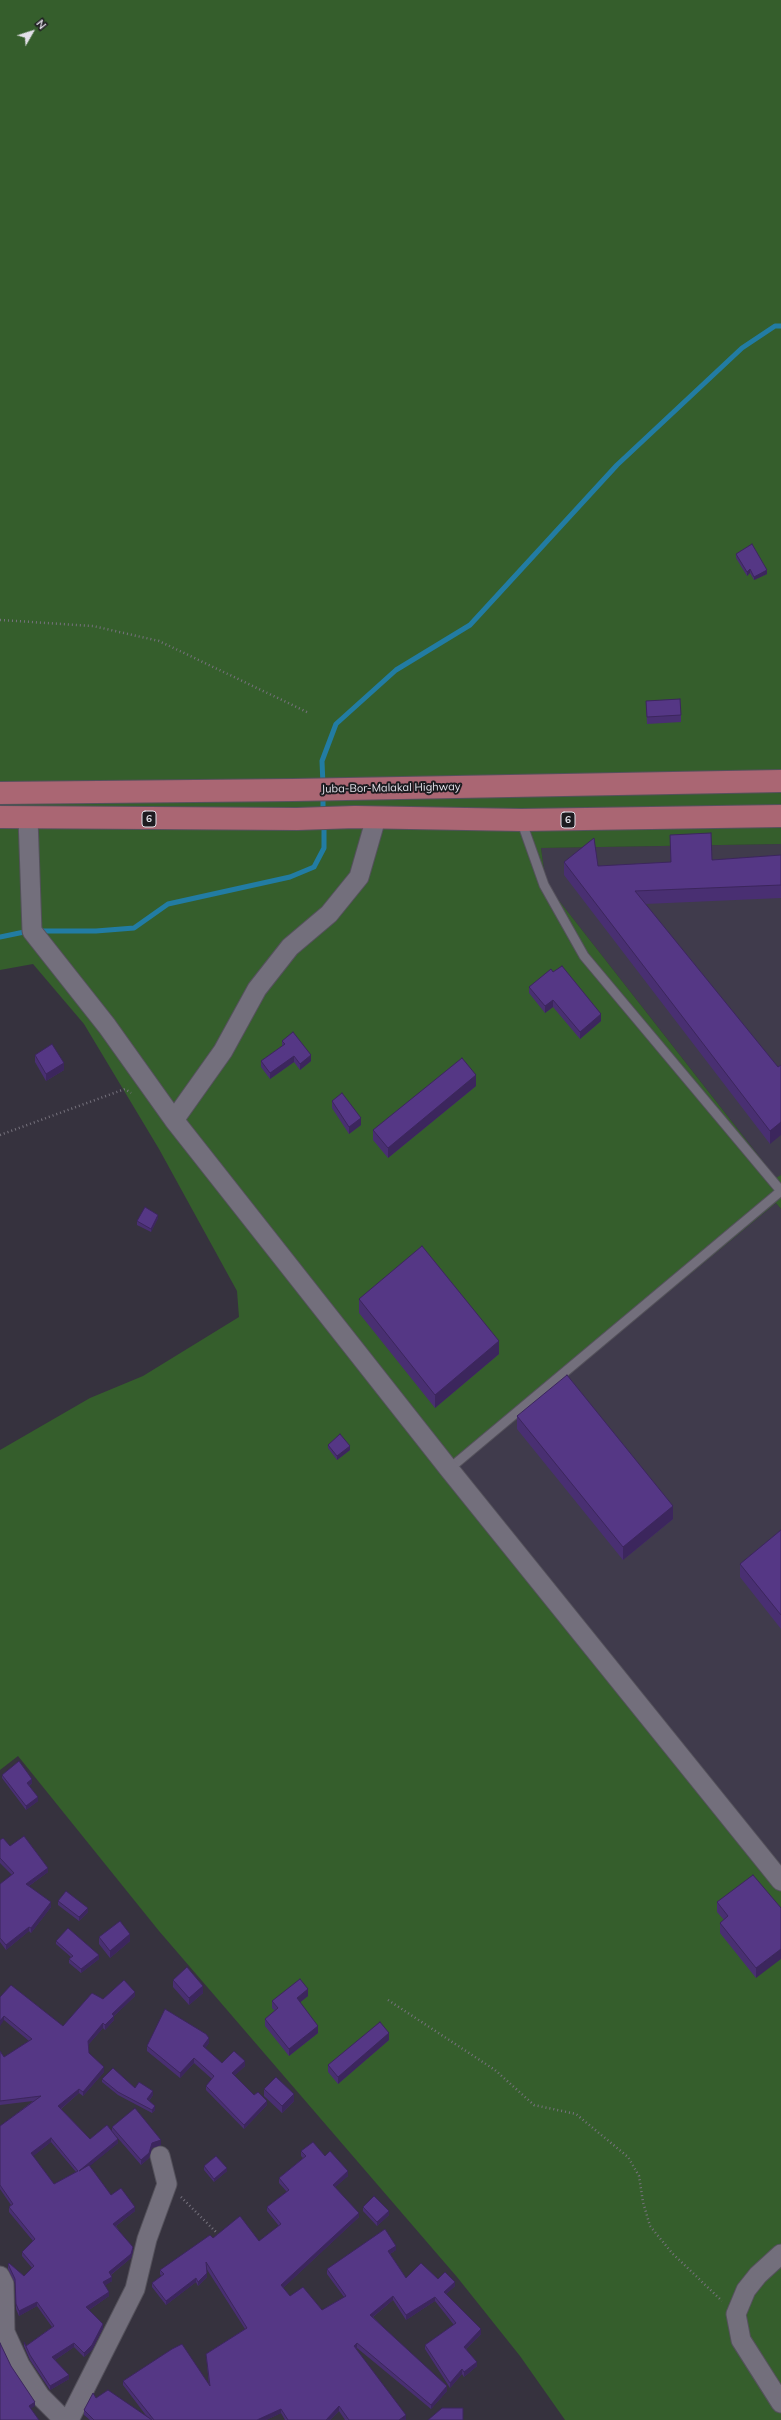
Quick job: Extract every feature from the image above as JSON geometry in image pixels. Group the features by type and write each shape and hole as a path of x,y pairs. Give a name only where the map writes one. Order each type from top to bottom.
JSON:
{"highway":[{"name":"Juba-Bor-Malakal Highway","path":"0,793 356,789 781,780"},
{"name":"6","path":"0,817 297,819 366,817 521,820 781,816"}],"street":[{"path":"174,1120 223,1051 257,989 290,947 329,914 358,877 366,817"},
{"path":"28,818 32,931 107,1026 174,1120 449,1468 781,1881"},
{"path":"69,2420 135,2289 147,2239 167,2184 160,2156"},
{"path":"781,2254 758,2275 746,2290 736,2314 741,2340 781,2403"},
{"path":"0,2276 4,2284 5,2332 14,2352 40,2396 64,2420"}],"lane":[{"path":"449,1468 781,1191 584,956 544,885 521,820"}],"path":[{"path":"0,620 93,626 159,641 309,713"},
{"path":"0,1135 124,1089 137,1096"},
{"path":"388,2000 495,2070 534,2105 576,2114 623,2152 628,2157 639,2176 643,2202 650,2226 672,2253 736,2314"},
{"path":"167,2184 194,2208 220,2236"}],"shaded area":[{"path":"781,844 781,1175 777,1179 546,884 541,848"},
{"path":"776,1203 781,1209 781,1868 456,1468"}],"green space":[{"path":"0,0 781,0 781,844 541,848 546,884 776,1178 781,1175 781,1209 776,1203 456,1468 781,1868 781,2420 565,2420 520,2356 457,2277 159,1931 18,1756 0,1770 0,1450 90,1398 143,1376 239,1317 237,1291 159,1149 84,1024 33,964 0,970"}],"building":[{"path":"752,544 767,570 754,577 750,569 747,572 736,554"},
{"path":"680,699 681,715 647,717 646,701"},
{"path":"711,833 712,860 781,855 781,885 635,891 778,1067 781,1065 781,1122 770,1131 564,862 594,838 598,866 671,862 670,835"},
{"path":"562,966 601,1014 580,1032 553,1000 545,1006 529,987 551,969 553,972"},
{"path":"293,1032 311,1055 300,1064 294,1056 270,1073 261,1061 285,1044 282,1041"},
{"path":"52,1044 64,1063 46,1074 35,1055"},
{"path":"462,1058 476,1075 388,1148 373,1130"},
{"path":"342,1093 361,1118 349,1127 332,1101"},
{"path":"145,1207 158,1215 151,1229 137,1221"},
{"path":"422,1246 499,1341 435,1395 359,1299"},
{"path":"567,1375 673,1506 623,1547 517,1416"},
{"path":"340,1434 350,1446 337,1456 328,1445"},
{"path":"781,1530 781,1615 740,1564"},
{"path":"19,1761 32,1779 27,1783 38,1797 26,1806 2,1775"},
{"path":"24,1836 48,1868 26,1884 51,1902 31,1928 29,1927 6,1945 0,1938 0,1884 14,1873 0,1858 0,1840 3,1838 10,1846"},
{"path":"753,1875 781,1908 781,1949 756,1968 720,1923 728,1916 717,1902"},
{"path":"66,1891 88,1908 79,1917 58,1901"},
{"path":"120,1921 130,1934 110,1951 99,1937"},
{"path":"68,1928 99,1955 81,1969 69,1959 73,1956 56,1941"},
{"path":"187,1967 203,1986 189,1998 173,1980"},
{"path":"300,1979 308,1989 297,1998 318,2026 289,2049 265,2019 278,2008 272,2001"},
{"path":"124,1980 135,1992 112,2014 114,2016 105,2025 103,2023 88,2041 89,2053 104,2067 83,2092 79,2089 58,2106 90,2139 107,2125 118,2139 79,2171 89,2165 111,2195 121,2188 135,2207 113,2224 133,2247 131,2254 109,2272 112,2277 103,2282 109,2292 86,2307 103,2324 92,2345 84,2353 74,2343 52,2357 69,2375 50,2386 30,2355 24,2342 26,2346 54,2326 37,2302 19,2311 16,2304 15,2279 8,2264 9,2263 24,2276 34,2266 22,2252 35,2239 9,2207 13,2204 0,2185 0,2126 41,2096 0,2101 0,2051 4,2057 32,2039 4,2016 0,2021 0,1997 11,1985 63,2026 92,1993 103,1999","holes":["51,2138 78,2171 54,2184 31,2153"]},
{"path":"165,2009 206,2034 209,2038 203,2046 222,2063 234,2051 245,2061 232,2073 254,2095 258,2092 267,2101 244,2125 206,2086 214,2076 194,2058 180,2073 147,2046"},
{"path":"380,2022 389,2033 338,2077 328,2065"},
{"path":"113,2068 135,2088 139,2082 153,2091 147,2099 155,2106 152,2110 118,2092 102,2079"},
{"path":"276,2077 294,2094 282,2106 264,2089"},
{"path":"135,2108 161,2140 152,2143 149,2153 141,2160 112,2127"},
{"path":"313,2142 325,2156 330,2151 348,2171 333,2185 359,2213 281,2285 290,2296 303,2287 322,2310 346,2296 327,2269 385,2229 396,2246 388,2251 406,2278 421,2263 438,2279 445,2272 455,2282 444,2292 481,2329 464,2347 477,2362 464,2372 462,2369 450,2383 425,2345 456,2323 435,2297 406,2315 393,2296 370,2315 447,2386 431,2405 357,2343 354,2346 406,2415 399,2420 349,2420 339,2406 326,2420 288,2420 281,2409 257,2420 154,2420 123,2381 182,2344 210,2386 206,2354 247,2328 206,2262 207,2273 198,2282 196,2278 166,2301 152,2283 164,2274 160,2270 210,2235 213,2238 240,2216 259,2241 281,2224 267,2207 289,2190 279,2178 306,2156 301,2151"},
{"path":"216,2156 227,2168 214,2179 204,2166"},
{"path":"374,2196 389,2211 377,2222 363,2207"},
{"path":"0,2343 11,2366 35,2402 29,2406 39,2420 0,2420"},
{"path":"108,2390 152,2420 94,2420 84,2410 93,2393 96,2398"},
{"path":"442,2408 463,2408 463,2420 428,2420"}],"waterway":[{"path":"323,785 322,761 336,724 396,670 470,625 617,465 742,348 775,326 781,326"},
{"path":"323,795 323,813"},
{"path":"37,931 96,931 134,928 168,904 290,877 314,867 324,848 324,823"},
{"path":"0,937 29,931"}]}
